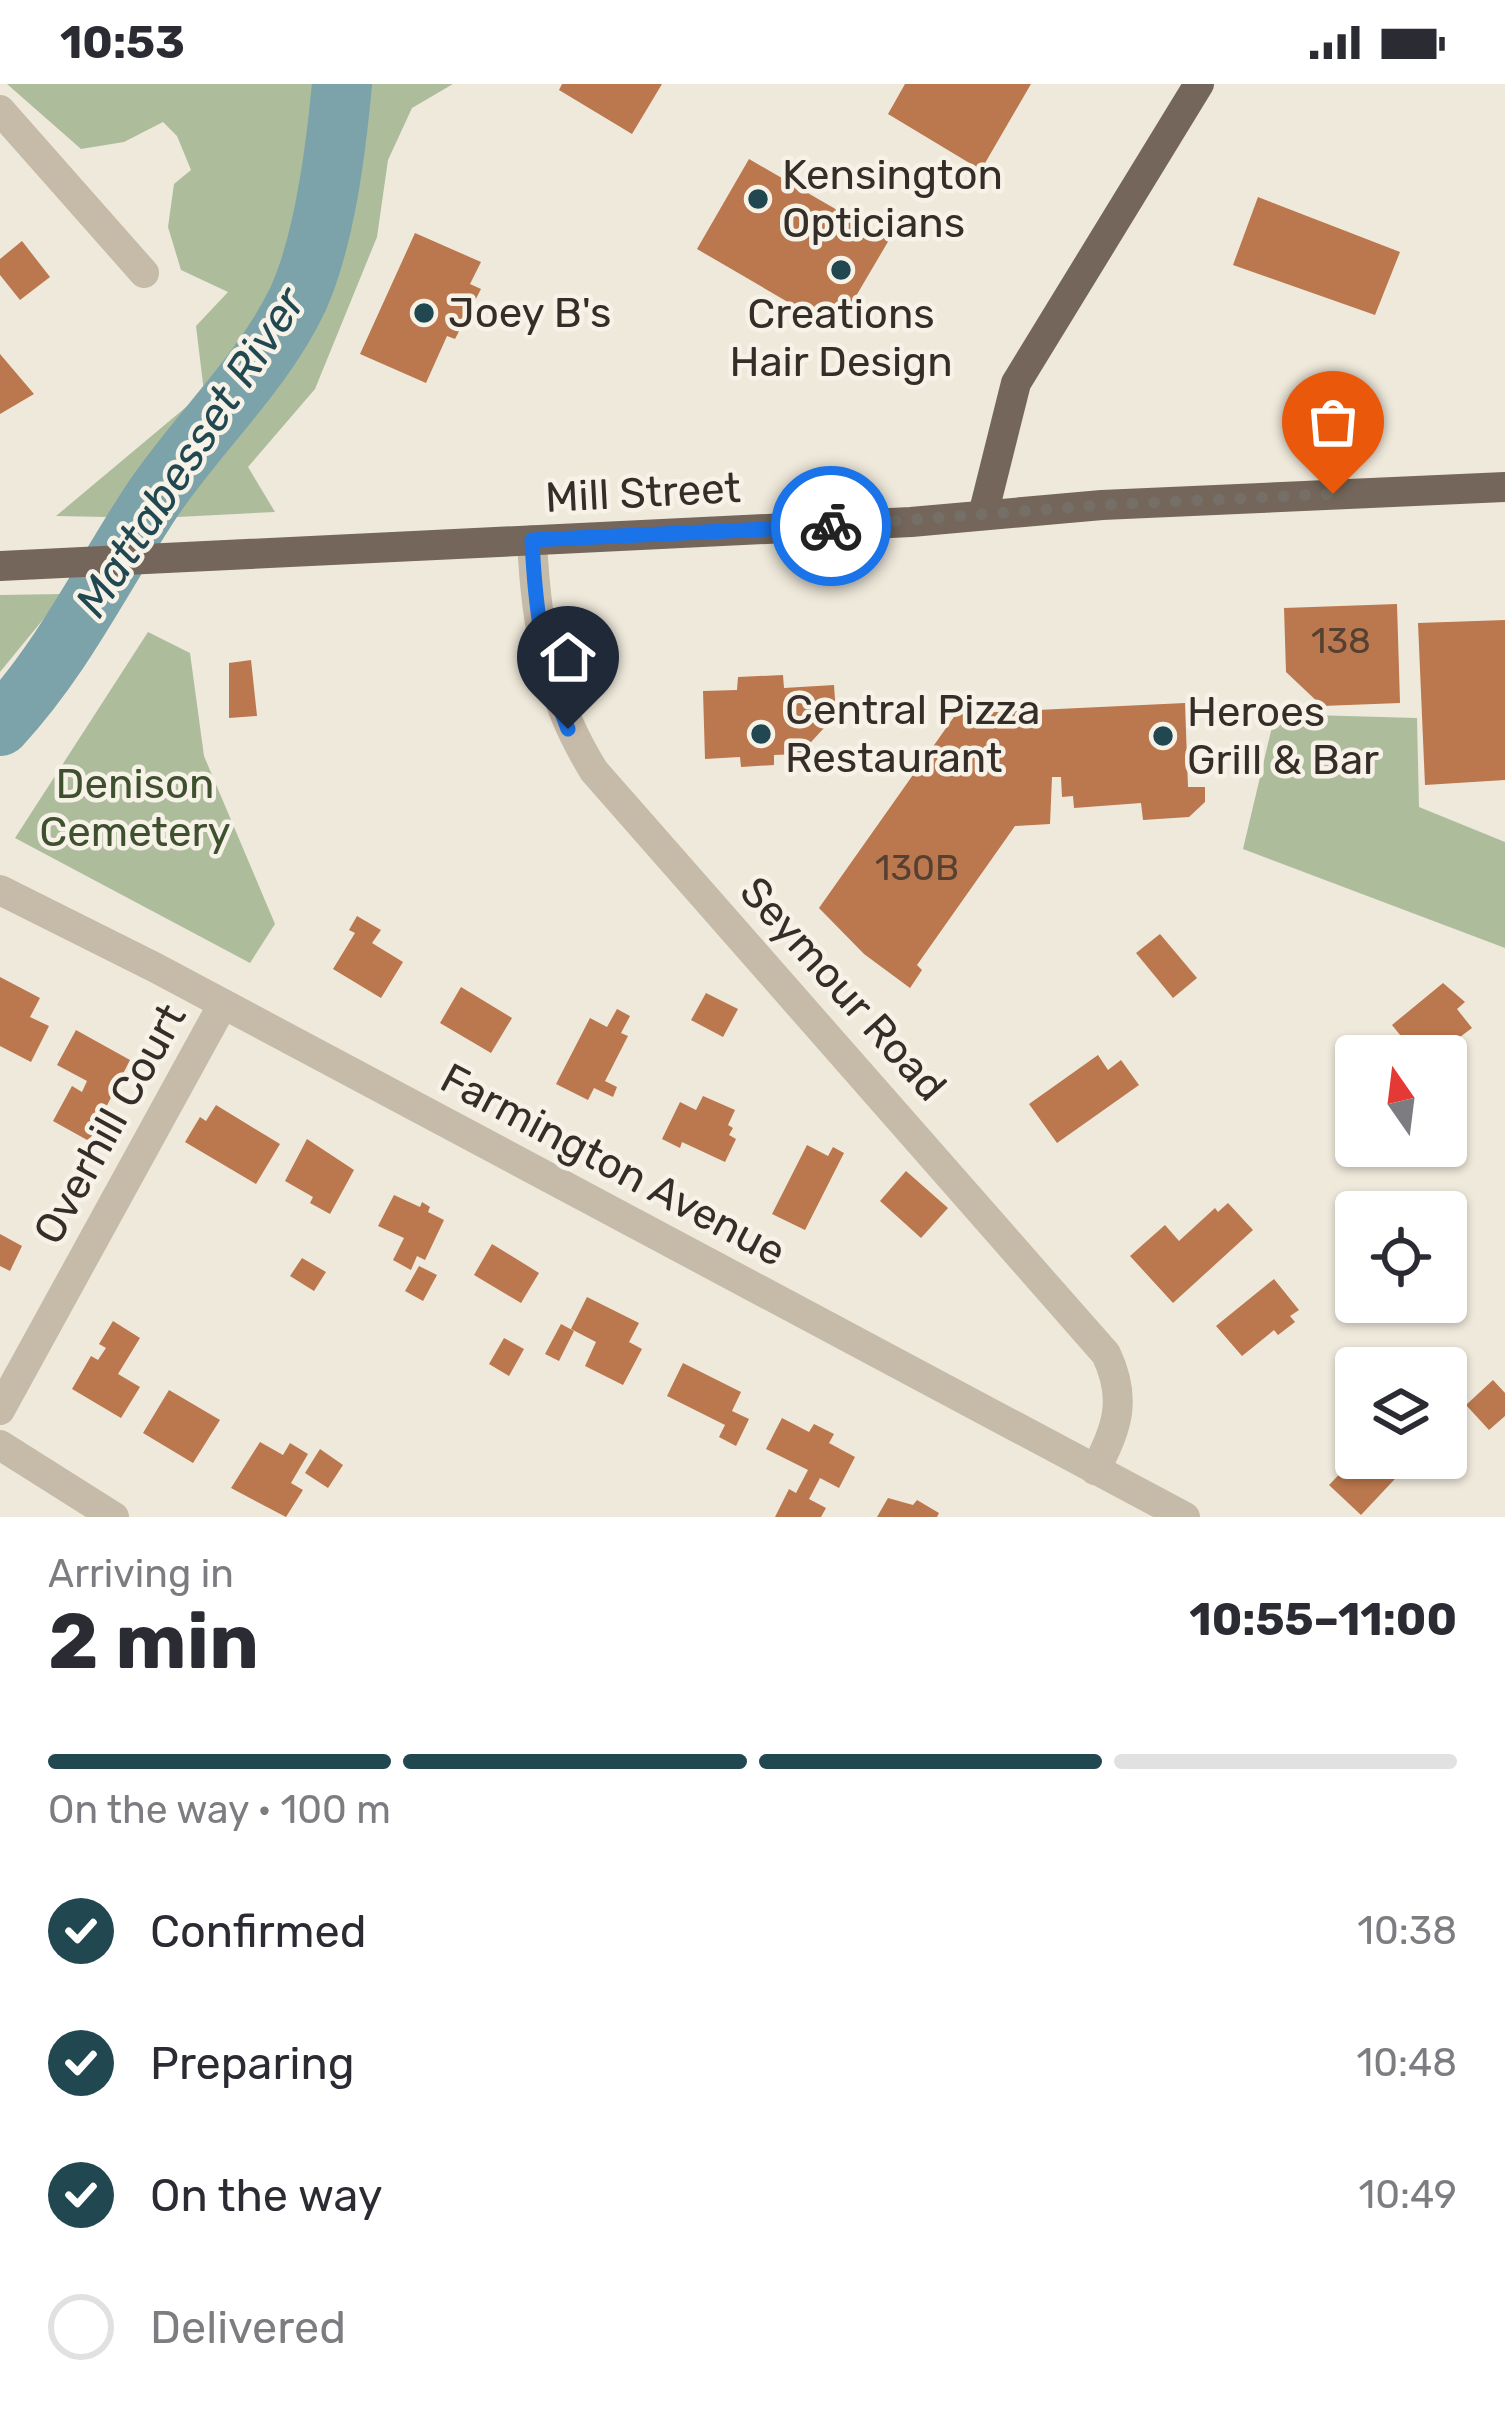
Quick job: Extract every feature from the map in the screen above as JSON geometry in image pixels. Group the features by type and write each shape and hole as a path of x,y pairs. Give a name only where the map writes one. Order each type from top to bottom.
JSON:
{"main road":[{"path":"983,515 1016,383 1199,84"},
{"name":"Mill Street","path":"0,566 1505,487"}],"street":[{"path":"0,110 144,273"},
{"name":"Seymour Road","path":"532,540 540,636 550,683 568,729 593,771 1106,1354 1118,1379 1121,1408 1112,1439 1095,1470"},
{"name":"Farmington Avenue","path":"0,890 224,1004 1185,1517"},
{"name":"Overhill Court","path":"0,1410 224,1004"},
{"path":"0,1445 114,1517"}],"green space":[{"path":"7,84 453,84 412,108 388,160 377,237 315,389 248,467 275,512 158,518 56,516 204,392 196,326 228,292 181,270 168,227 174,184 191,170 177,136 163,122 124,142 81,149"},
{"path":"64,594 0,672 0,595"},
{"name":"Denison Cemetery","path":"148,632 190,653 204,756 275,924 250,963 15,838"},
{"path":"1275,714 1417,718 1419,807 1505,842 1505,948 1243,849"}],"building":[{"path":"562,84 662,84 632,134 559,90"},
{"path":"905,84 1031,84 981,170 888,114"},
{"path":"749,159 889,240 836,330 697,249"},
{"path":"1258,197 1400,252 1375,315 1233,265"},
{"name":"Joey B's","path":"415,233 481,262 470,284 481,289 455,339 447,336 426,383 360,354"},
{"path":"22,241 50,277 20,300 0,275 0,259"},
{"path":"0,354 34,394 0,414"},
{"path":"1397,604 1400,703 1322,706 1286,672 1284,608"},
{"path":"1505,620 1505,780 1425,785 1418,623"},
{"path":"251,660 257,716 229,718 229,663"},
{"name":"Central Pizza Restaurant","path":"783,675 784,688 834,685 836,715 800,754 774,755 774,765 741,767 740,757 705,759 703,691 737,690 738,677"},
{"path":"1185,703 1188,787 1205,787 1205,802 1189,817 1143,820 1141,803 1074,808 1073,796 1062,797 1061,777 1052,777 1050,824 1015,826 917,965 922,970 910,988 864,954 819,908 956,714"},
{"path":"357,916 381,930 372,943 403,962 381,998 333,969 355,933 349,930"},
{"path":"1160,934 1197,978 1173,998 1136,953"},
{"path":"0,977 40,998 30,1017 49,1026 31,1062 0,1046"},
{"path":"1443,983 1465,1002 1457,1009 1472,1028 1463,1035 1400,1035 1392,1025"},
{"path":"461,987 512,1018 491,1053 440,1023"},
{"path":"706,993 738,1009 723,1037 691,1020"},
{"path":"617,1009 630,1016 621,1033 628,1036 605,1081 617,1087 613,1097 594,1088 588,1100 556,1084 590,1018 607,1027"},
{"path":"76,1030 130,1060 89,1141 53,1121 72,1086 82,1092 87,1081 57,1065"},
{"path":"1098,1055 1108,1070 1121,1060 1139,1085 1057,1143 1029,1104"},
{"path":"703,1096 735,1110 728,1125 733,1128 729,1135 736,1139 725,1162 682,1142 680,1148 662,1139 680,1102 696,1110"},
{"path":"216,1105 280,1144 256,1184 185,1142 200,1117 206,1121"},
{"path":"307,1139 354,1170 330,1214 310,1203 313,1197 285,1181"},
{"path":"807,1145 828,1156 833,1147 844,1153 805,1230 772,1214"},
{"path":"906,1171 948,1208 921,1238 880,1201"},
{"path":"394,1195 420,1207 422,1202 430,1207 428,1212 444,1220 425,1260 417,1256 411,1270 393,1260 404,1238 378,1226"},
{"path":"1228,1203 1253,1230 1173,1303 1130,1256 1165,1225 1179,1241 1215,1208 1218,1212"},
{"path":"0,1234 22,1246 10,1271 0,1266"},
{"path":"492,1244 539,1273 521,1303 474,1275"},
{"path":"302,1258 326,1272 314,1291 290,1276"},
{"path":"419,1266 437,1275 423,1301 405,1291"},
{"path":"1274,1279 1299,1310 1290,1316 1295,1322 1278,1335 1274,1330 1242,1356 1216,1326"},
{"path":"587,1297 639,1323 629,1342 642,1349 623,1385 585,1366 596,1342 571,1329"},
{"path":"113,1321 140,1338 118,1374 140,1387 121,1418 72,1389 91,1356 98,1360 106,1348 99,1344"},
{"path":"561,1324 574,1331 559,1361 545,1354"},
{"path":"504,1338 524,1349 509,1376 489,1364"},
{"path":"683,1363 741,1392 732,1411 749,1419 736,1446 719,1437 725,1425 667,1396"},
{"path":"1493,1380 1505,1393 1505,1416 1489,1430 1467,1404"},
{"path":"169,1390 220,1420 193,1463 143,1433"},
{"path":"782,1418 809,1432 814,1424 834,1434 829,1443 855,1457 839,1488 820,1478 809,1499 826,1508 821,1517 775,1517 789,1489 796,1493 808,1470 766,1449"},
{"path":"260,1442 283,1455 290,1443 308,1454 291,1483 303,1490 286,1517 231,1488"},
{"path":"320,1449 343,1465 328,1488 305,1473"},
{"path":"1335,1479 1395,1479 1361,1515 1329,1485"},
{"path":"888,1498 913,1505 917,1500 939,1513 937,1517 877,1517"}],"waterway":[{"name":"Mattabesset River","path":"0,726 63,644 153,499 284,326 307,275 322,222 342,84"}],"way so far":[{"path":"831,526 1052,508 1333,494"}],"place":[{"name":"Kensington Opticians","path":"758,199"},
{"name":"Creations Hair Design","path":"841,270"},
{"name":"Joey B's","path":"424,313"},
{"name":"Central Pizza Restaurant","path":"761,734"},
{"name":"Heroes Grill & Bar","path":"1163,736"}],"route":[{"path":"568,729 550,683 540,636 532,540 831,526"}]}
